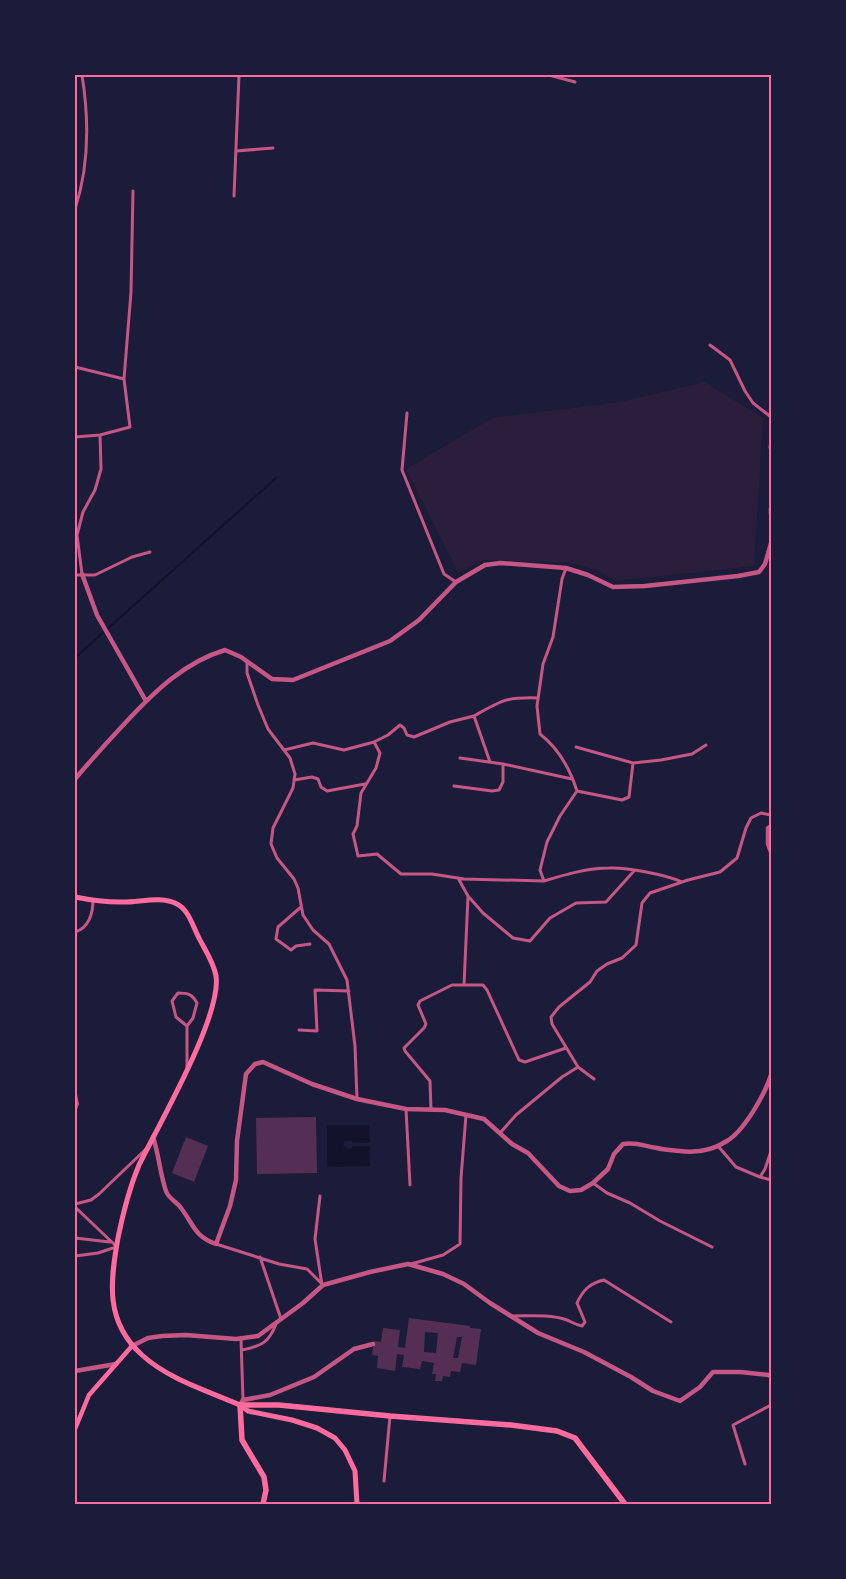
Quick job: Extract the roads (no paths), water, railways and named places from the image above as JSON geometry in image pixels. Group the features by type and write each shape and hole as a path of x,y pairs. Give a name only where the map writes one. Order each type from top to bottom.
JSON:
{"highway":[{"path":"263,1504 266,1490 264,1477 242,1440 242,1402 511,1425 557,1431 575,1438 625,1504"}],"main road":[{"path":"75,897 129,902 158,900 176,904 185,910 213,967 216,984 212,1007 196,1049 131,1182 112,1264 113,1301 119,1326 132,1346 157,1367 202,1389 242,1402 248,1411 292,1420 317,1428 335,1438 345,1450 355,1471 357,1504"},
{"path":"75,1429 89,1395 132,1346"}],"street":[{"path":"75,209 85,170 85,96 82,75"},
{"path":"234,196 239,75"},
{"path":"549,75 575,82"},
{"path":"236,151 273,148"},
{"path":"75,437 100,435 130,427 124,379 131,292 133,191"},
{"path":"710,345 730,360 745,391 754,403 771,417"},
{"path":"75,367 124,379"},
{"path":"407,413 402,470 444,574 456,582"},
{"path":"100,435 101,469 96,490 83,512 77,535 82,574 97,615 146,701"},
{"path":"771,441 771,452"},
{"path":"771,508 771,514"},
{"path":"75,779 94,755 146,701 186,667 208,655 225,650 247,661 272,679 293,680 390,641 419,620 456,582 485,565 500,563 566,568 588,575 613,587 645,586 760,572 765,564 771,543"},
{"path":"75,575 95,575 132,557 150,552"},
{"path":"566,568 562,579 553,637 543,664 537,706 540,734 552,743 577,791"},
{"path":"247,661 248,673 258,705 268,729 290,758 294,774 293,788 273,828 271,844 276,858 294,879 298,888 302,915 313,930 329,944 347,980 355,1046 357,1098"},
{"path":"284,750 313,743 344,750 374,742 388,735 400,725 404,728 407,735 414,737 450,722 474,716 501,700 538,698"},
{"path":"474,716 490,762"},
{"path":"374,742 380,753 376,768 360,794 357,826 353,834 358,856 377,854 401,874 432,874 458,878 544,881 578,872 610,868 673,878 682,882"},
{"path":"576,747 633,763 692,754 706,746"},
{"path":"460,758 503,764 572,780"},
{"path":"577,791 622,800 629,797 633,763"},
{"path":"454,786 492,791 499,790 503,782 503,764"},
{"path":"294,780 312,776 318,779 321,787 327,791 365,784"},
{"path":"544,881 540,870 547,842 560,816 577,791"},
{"path":"594,1079 578,1067 552,1024 551,1017 559,1007 590,982 597,971 607,964 622,958 636,946 642,903 650,893 720,872 737,858 751,818 761,813 771,815"},
{"path":"771,826 768,828 768,844 771,852"},
{"path":"458,878 468,896 483,913 513,938 530,941 550,918 576,903 606,902 634,871"},
{"path":"464,985 468,896"},
{"path":"75,932 78,932 87,924 93,911 92,900"},
{"path":"301,907 278,927 276,939 291,950 296,946 310,944"},
{"path":"431,1110 430,1081 404,1052 404,1048 426,1024 418,1005 420,1001 452,985 483,985 519,1060 525,1062 566,1048"},
{"path":"299,1030 317,1031 315,990 349,991"},
{"path":"187,1026 176,1018 172,1001 178,993 187,992 197,1003 193,1018 187,1026 187,1068"},
{"path":"216,1244 230,1206 236,1180 237,1140 246,1074 256,1064 263,1062 312,1084 357,1098 406,1109 445,1110 484,1119 512,1144 528,1153 559,1186 570,1191 581,1190 593,1183 608,1169 614,1154 623,1144 635,1142 655,1148 683,1152 707,1150 729,1140 748,1120 767,1087 771,1075"},
{"path":"500,1133 516,1115 562,1077 578,1067"},
{"path":"406,1109 410,1185"},
{"path":"132,1346 148,1338 162,1336 241,1338 258,1336 282,1320 314,1294 322,1285 443,1255 460,1244 461,1178 466,1115"},
{"path":"153,1137 166,1193 181,1208 204,1240 280,1264 307,1270 322,1285"},
{"path":"75,1205 83,1203 99,1194 148,1146"},
{"path":"717,1146 736,1167 771,1180"},
{"path":"760,1177 771,1151"},
{"path":"593,1183 607,1193 630,1203 660,1221 712,1247"},
{"path":"320,1196 315,1239 322,1285"},
{"path":"75,1205 116,1247 98,1253 75,1256"},
{"path":"75,1238 111,1242"},
{"path":"260,1257 282,1320"},
{"path":"408,1264 443,1274 464,1284 538,1333 584,1352 631,1376 653,1391 680,1401 700,1387 712,1372 740,1372 769,1375 771,1377"},
{"path":"511,1316 541,1315 568,1320 582,1326 585,1322 577,1303 580,1295 593,1283 604,1280 670,1322"},
{"path":"242,1350 262,1344 272,1334 276,1324"},
{"path":"241,1338 242,1402 270,1396 314,1377 354,1350 373,1344"},
{"path":"75,1371 116,1364"},
{"path":"745,1464 732,1425 771,1405"},
{"path":"384,1481 390,1416"}],"lane":[{"path":"75,1090 78,1104 75,1112"}],"waterway":[{"path":"75,659 276,478"}]}
